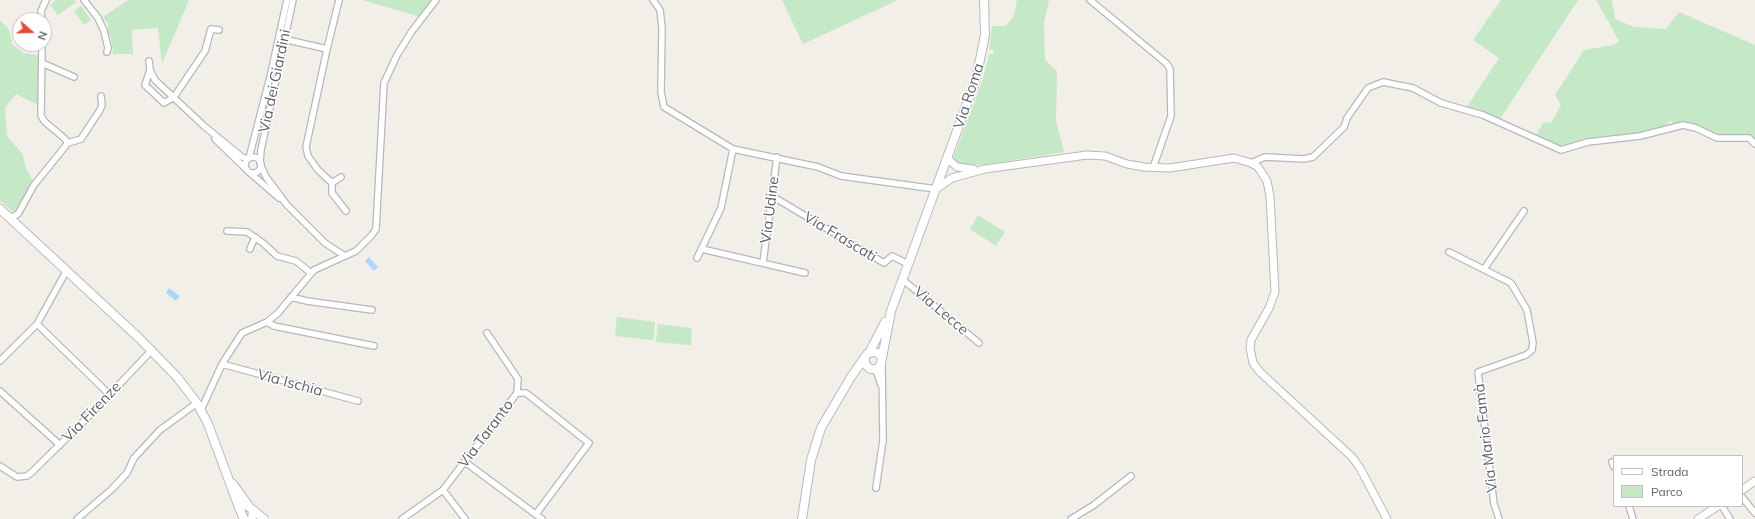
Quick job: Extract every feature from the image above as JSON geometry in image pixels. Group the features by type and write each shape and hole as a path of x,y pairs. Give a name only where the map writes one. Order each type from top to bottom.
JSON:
{"main road":[{"name":"Via Roma","path":"891,311 943,171 981,60 985,35 984,0"},
{"path":"0,209 67,270 177,377 199,407 208,424 244,517"},
{"path":"802,519 810,466 821,428 854,373 867,355 891,311"},
{"path":"842,393 859,373 879,367 882,360 891,311"},
{"path":"867,355 878,353 882,360"},
{"path":"867,355 865,364 872,369"},
{"path":"227,473 250,507 253,515 244,517"},
{"path":"244,517 242,506 250,507 264,519"}],"street":[{"path":"41,12 46,0"},
{"path":"84,0 98,18 104,31 108,48 106,52"},
{"name":"Via dei Giardini","path":"260,164 260,150 282,39 287,0"},
{"name":"Via dei Giardini","path":"248,158 293,0"},
{"path":"339,0 326,49 306,147 311,161 332,183 332,193 346,211"},
{"path":"77,519 110,490 127,472 134,458 160,430 199,407 222,364 242,333 268,322 278,313 311,274 320,267 363,246 372,235 378,223 384,89 386,76 412,31 436,0"},
{"path":"653,0 660,10 662,28 661,92 663,105 733,149 777,157 818,167 841,176 936,189 952,178 985,169"},
{"path":"1090,0 1167,64 1170,69 1171,116 1153,168"},
{"path":"150,70 145,85 164,103 174,97 205,51 211,28 219,30"},
{"path":"282,39 326,49"},
{"path":"42,52 41,116 45,122 68,143"},
{"path":"149,61 150,70 155,80 204,126 228,153 287,205 325,243 345,256"},
{"path":"42,63 74,77"},
{"path":"1251,163 1265,156 1304,159 1312,157 1344,127 1347,118 1368,88 1383,82 1413,88 1441,103 1483,115 1561,150 1588,142 1640,136 1683,126 1696,128 1717,138 1749,138 1755,144"},
{"path":"10,218 18,214 34,185 68,143 81,139 100,110 102,105 101,96"},
{"path":"204,126 242,157 256,158 266,177 287,205"},
{"path":"697,258 721,208 733,149"},
{"path":"943,171 985,169 1095,155 1112,158 1135,167 1153,168 1170,168 1229,159 1241,159 1251,163 1263,174 1269,188 1275,281 1273,300 1251,340 1250,348 1253,363 1261,374 1352,457 1360,468 1387,519"},
{"name":"Via Udine","path":"763,263 777,157"},
{"path":"248,158 245,165 248,171"},
{"path":"947,158 953,165 964,169"},
{"path":"248,171 256,172 260,164"},
{"path":"943,171 952,178"},
{"path":"332,183 341,177"},
{"name":"Via Frascati","path":"772,196 884,263 892,256 908,264"},
{"path":"1484,269 1524,211"},
{"path":"227,231 247,232 277,256 296,261 311,274"},
{"path":"250,249 255,237"},
{"path":"702,249 805,273"},
{"name":"Via Mario Famà","path":"1449,252 1511,283 1527,310 1533,343 1532,350 1526,355 1478,372 1494,504 1499,519"},
{"path":"0,361 37,324 67,270"},
{"name":"Via Lecce","path":"902,279 979,343"},
{"path":"291,297 307,301 372,310"},
{"path":"268,322 274,326 374,346"},
{"path":"37,324 110,395"},
{"name":"Via Taranto","path":"404,519 443,490 517,393 518,388 516,375 487,333"},
{"name":"Via Firenze","path":"0,466 17,477 26,476 32,472 110,395 151,351"},
{"path":"876,488 883,440 882,360"},
{"name":"Via Ischia","path":"222,364 358,401"},
{"path":"872,369 878,375 883,390"},
{"path":"0,391 60,445"},
{"path":"517,393 526,394 589,443 536,514"},
{"path":"465,462 542,519"},
{"path":"1071,519 1094,505 1131,476"},
{"path":"1743,489 1755,481"},
{"path":"443,490 465,519"},
{"path":"1743,498 1755,513"},
{"path":"1629,507 1633,519"},
{"path":"1698,519 1716,507"},
{"path":"1723,507 1730,519"}],"green space":[{"path":"56,0 75,0 76,2 58,15 50,5"},
{"path":"128,0 189,0 162,64 158,28 132,30 133,54 112,54 113,50 110,35 107,32 108,24 103,17"},
{"path":"362,0 432,0 420,16 417,16"},
{"path":"782,0 898,0 803,44"},
{"path":"1017,0 1049,0 1044,23 1045,60 1057,71 1056,121 1064,152 976,166 962,166 953,159 982,82 989,54 993,54 994,50 989,49 992,26 1006,26 1014,16"},
{"path":"1501,0 1578,0 1500,119 1466,108 1499,58 1473,40"},
{"path":"1596,0 1612,0 1615,19 1634,27 1666,29 1679,12 1755,45 1755,141 1718,136 1684,124 1671,125 1672,121 1670,121 1665,127 1640,134 1588,140 1562,147 1536,135 1544,122 1551,123 1561,105 1555,95 1584,50 1614,45 1619,41"},
{"path":"81,6 91,20 84,25 74,11"},
{"path":"0,20 10,31 12,52 39,55 38,105 16,94 5,108 7,136 23,155 25,166 34,183 19,209 13,212 0,201"},
{"path":"978,215 1005,232 996,246 970,229"},
{"path":"617,317 655,322 653,340 615,336"},
{"path":"658,324 692,328 691,345 656,342"}],"water":[{"path":"369,257 378,267 374,271 365,261"},
{"path":"169,288 180,296 176,301 166,293"}]}
